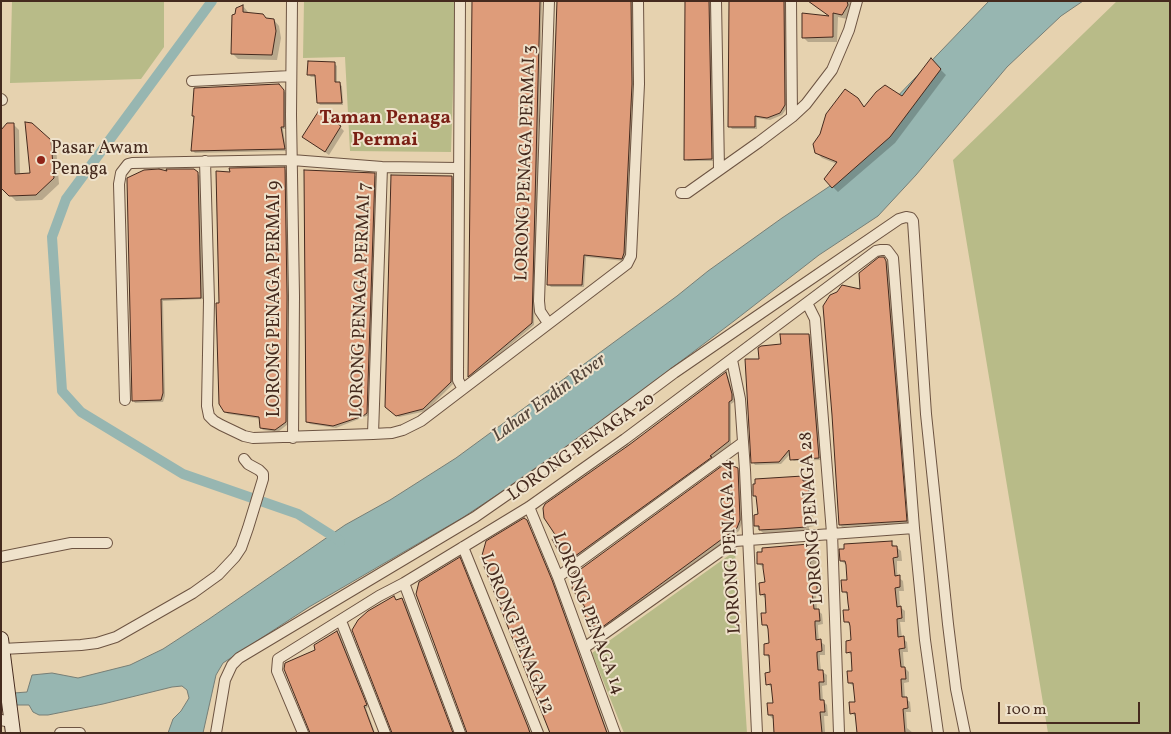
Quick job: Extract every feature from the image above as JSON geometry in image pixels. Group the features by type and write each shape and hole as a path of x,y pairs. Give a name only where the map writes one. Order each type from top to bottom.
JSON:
{"street":[{"name":"LORONG PENAGA PERMAI 9","path":"292,1 293,438"},
{"path":"460,1 458,380 463,389"},
{"name":"LORONG PENAGA PERMAI 3","path":"548,323 540,311 539,301 549,1"},
{"path":"205,162 209,301 207,406 209,416 214,421 244,436 253,438 392,433 412,426 627,264 631,256 639,84 638,1"},
{"path":"716,1 719,169"},
{"path":"791,1 792,117"},
{"path":"681,193 687,193 759,142 792,117 815,94 832,70 849,30 857,1"},
{"path":"192,81 291,76"},
{"path":"125,400 119,184 124,168 132,163 292,160 382,167 458,168"},
{"name":"LORONG PENAGA PERMAI 7","path":"373,434 382,167"},
{"path":"216,733 225,680 232,665 239,658 475,517 560,458 674,373 792,292 899,219 911,218 913,221 926,414 948,624 956,689 964,733"},
{"name":"LORONG PENAGA 20","path":"304,733 278,671 278,659 529,506 625,440 876,251 886,250 893,258 914,528"},
{"name":"LORONG PENAGA 28","path":"807,303 815,319 832,533 839,733"},
{"name":"LORONG PENAGA 24","path":"732,360 740,399 745,470 756,733"},
{"path":"558,578 742,443"},
{"path":"9,721 2,644 96,643 116,637 205,586 223,571 241,548 263,479 262,474 244,459"},
{"name":"LORONG PENAGA 14","path":"529,506 558,578 614,733"},
{"path":"584,648 728,545 735,542 914,528 925,640 938,733"},
{"path":"1,557 62,544 107,542"},
{"name":"LORONG PENAGA 12","path":"463,547 538,733"},
{"path":"370,580 379,596"},
{"path":"404,583 460,733"},
{"path":"341,621 385,733"},
{"path":"60,733 80,733"}],"green space":[{"path":"12,1 164,1 164,47 141,79 10,83"},
{"path":"304,1 456,1 451,152 350,151 345,57 303,58"},
{"path":"1117,1 1170,1 1170,733 1048,733 953,160"},
{"path":"735,551 747,733 624,733 592,653"}],"water":[{"name":"Lahar Endin River","path":"989,1 1083,1 1061,16 1007,67 916,175 878,216 819,255 553,458 462,518 309,607 223,663 216,675 203,733 168,733 173,719 181,711 189,698 187,690 182,686 48,715 39,715 33,712 29,705 3,705 1,708 1,694 27,692 32,675 52,673 78,678 130,665 163,649 345,525 390,500 456,458 677,296 708,271 845,176 891,103"}],"building":[{"path":"472,1 540,1 532,323 468,377"},
{"path":"557,1 631,1 632,84 624,253 622,259 584,255 582,285 547,285"},
{"path":"685,1 709,1 712,159 684,160"},
{"path":"729,1 784,1 785,105 780,113 767,118 755,116 755,127 728,127"},
{"path":"808,1 847,1 848,5 842,15 833,13 833,37 802,38 802,13 829,16"},
{"path":"243,5 243,12 263,14 266,18 274,19 276,31 272,55 231,54 232,15 235,14 236,8"},
{"path":"931,58 941,69 890,137 832,188 824,179 837,162 815,153 813,144 820,134 826,114 845,89 858,98 864,107 876,92 885,85 902,96"},
{"path":"308,61 335,62 335,82 340,82 342,103 317,103 315,75 307,75"},
{"path":"279,84 284,90 284,127 281,127 285,149 191,151 194,88"},
{"path":"318,112 341,126 325,152 302,137"},
{"name":"Pasar Awam Penaga","path":"25,122 32,123 51,140 54,178 36,195 9,196 1,188 1,130 7,123 14,123 15,174 30,173"},
{"path":"285,167 286,422 275,430 260,428 259,417 224,412 219,404 216,303 219,303 216,171 230,172 229,168"},
{"path":"159,169 167,171 166,169 194,169 198,172 201,298 161,299 163,393 161,400 132,401 127,178 144,170"},
{"path":"304,170 375,173 367,413 333,426 306,422"},
{"path":"391,175 452,176 451,382 423,409 396,416 385,407"},
{"path":"879,257 884,257 886,261 907,521 839,525 823,306 830,295 837,292 842,285 860,289 859,273"},
{"path":"780,334 809,334 819,458 790,460 789,450 779,462 751,463 745,359 759,359 758,348 761,346 781,344"},
{"path":"726,372 732,394 732,400 729,402 729,441 710,456 712,457 571,559 560,554 552,539 556,536 544,518 543,508 545,504 629,445"},
{"path":"726,463 738,468 740,520 737,528 601,628 589,625 582,609 585,607 572,589 574,574"},
{"path":"803,476 803,481 808,480 809,492 804,493 805,511 810,511 811,522 806,523 806,527 779,529 759,530 759,526 754,526 754,515 758,514 756,496 753,496 755,479"},
{"path":"524,518 527,520 552,580 607,733 550,733 481,559 486,541"},
{"path":"892,541 892,546 897,546 898,557 893,558 895,576 900,575 900,587 895,588 897,607 901,606 902,618 897,619 898,637 904,636 905,648 899,649 901,667 905,667 906,679 901,679 902,697 907,697 908,708 903,709 905,733 857,733 855,713 850,714 849,702 855,702 853,683 848,683 847,671 852,671 851,652 846,653 846,641 851,640 849,622 844,622 843,610 849,610 847,592 842,592 841,580 847,580 846,565 845,561 840,561 839,549 844,549 844,544"},
{"path":"809,544 810,549 815,548 816,560 810,561 810,565 811,579 817,579 817,591 812,591 814,609 819,609 820,621 815,621 815,625 816,640 821,639 822,651 817,652 817,656 818,670 823,670 824,682 819,682 820,700 824,700 825,712 820,712 822,733 774,733 773,715 768,715 767,703 773,703 771,684 766,685 765,673 770,672 769,655 764,655 764,644 769,643 768,629 767,625 762,625 761,613 766,613 765,594 760,595 759,583 765,582 763,564 757,564 757,552 762,552 762,548"},
{"path":"460,557 530,733 467,733 416,594 419,582"},
{"path":"394,596 396,600 402,598 453,733 392,733 352,630 358,620 368,611"},
{"path":"337,631 367,705 364,706 374,733 310,733 284,669 285,663 315,650 314,645"}],"waterway":[{"path":"212,1 66,199 52,237 62,391 81,412 183,474 298,514 340,542"}],"place":[{"name":"Pasar Awam Penaga","path":"41,160"}],"district":[{"name":"Taman Penaga Permai","path":"385,131"}]}
